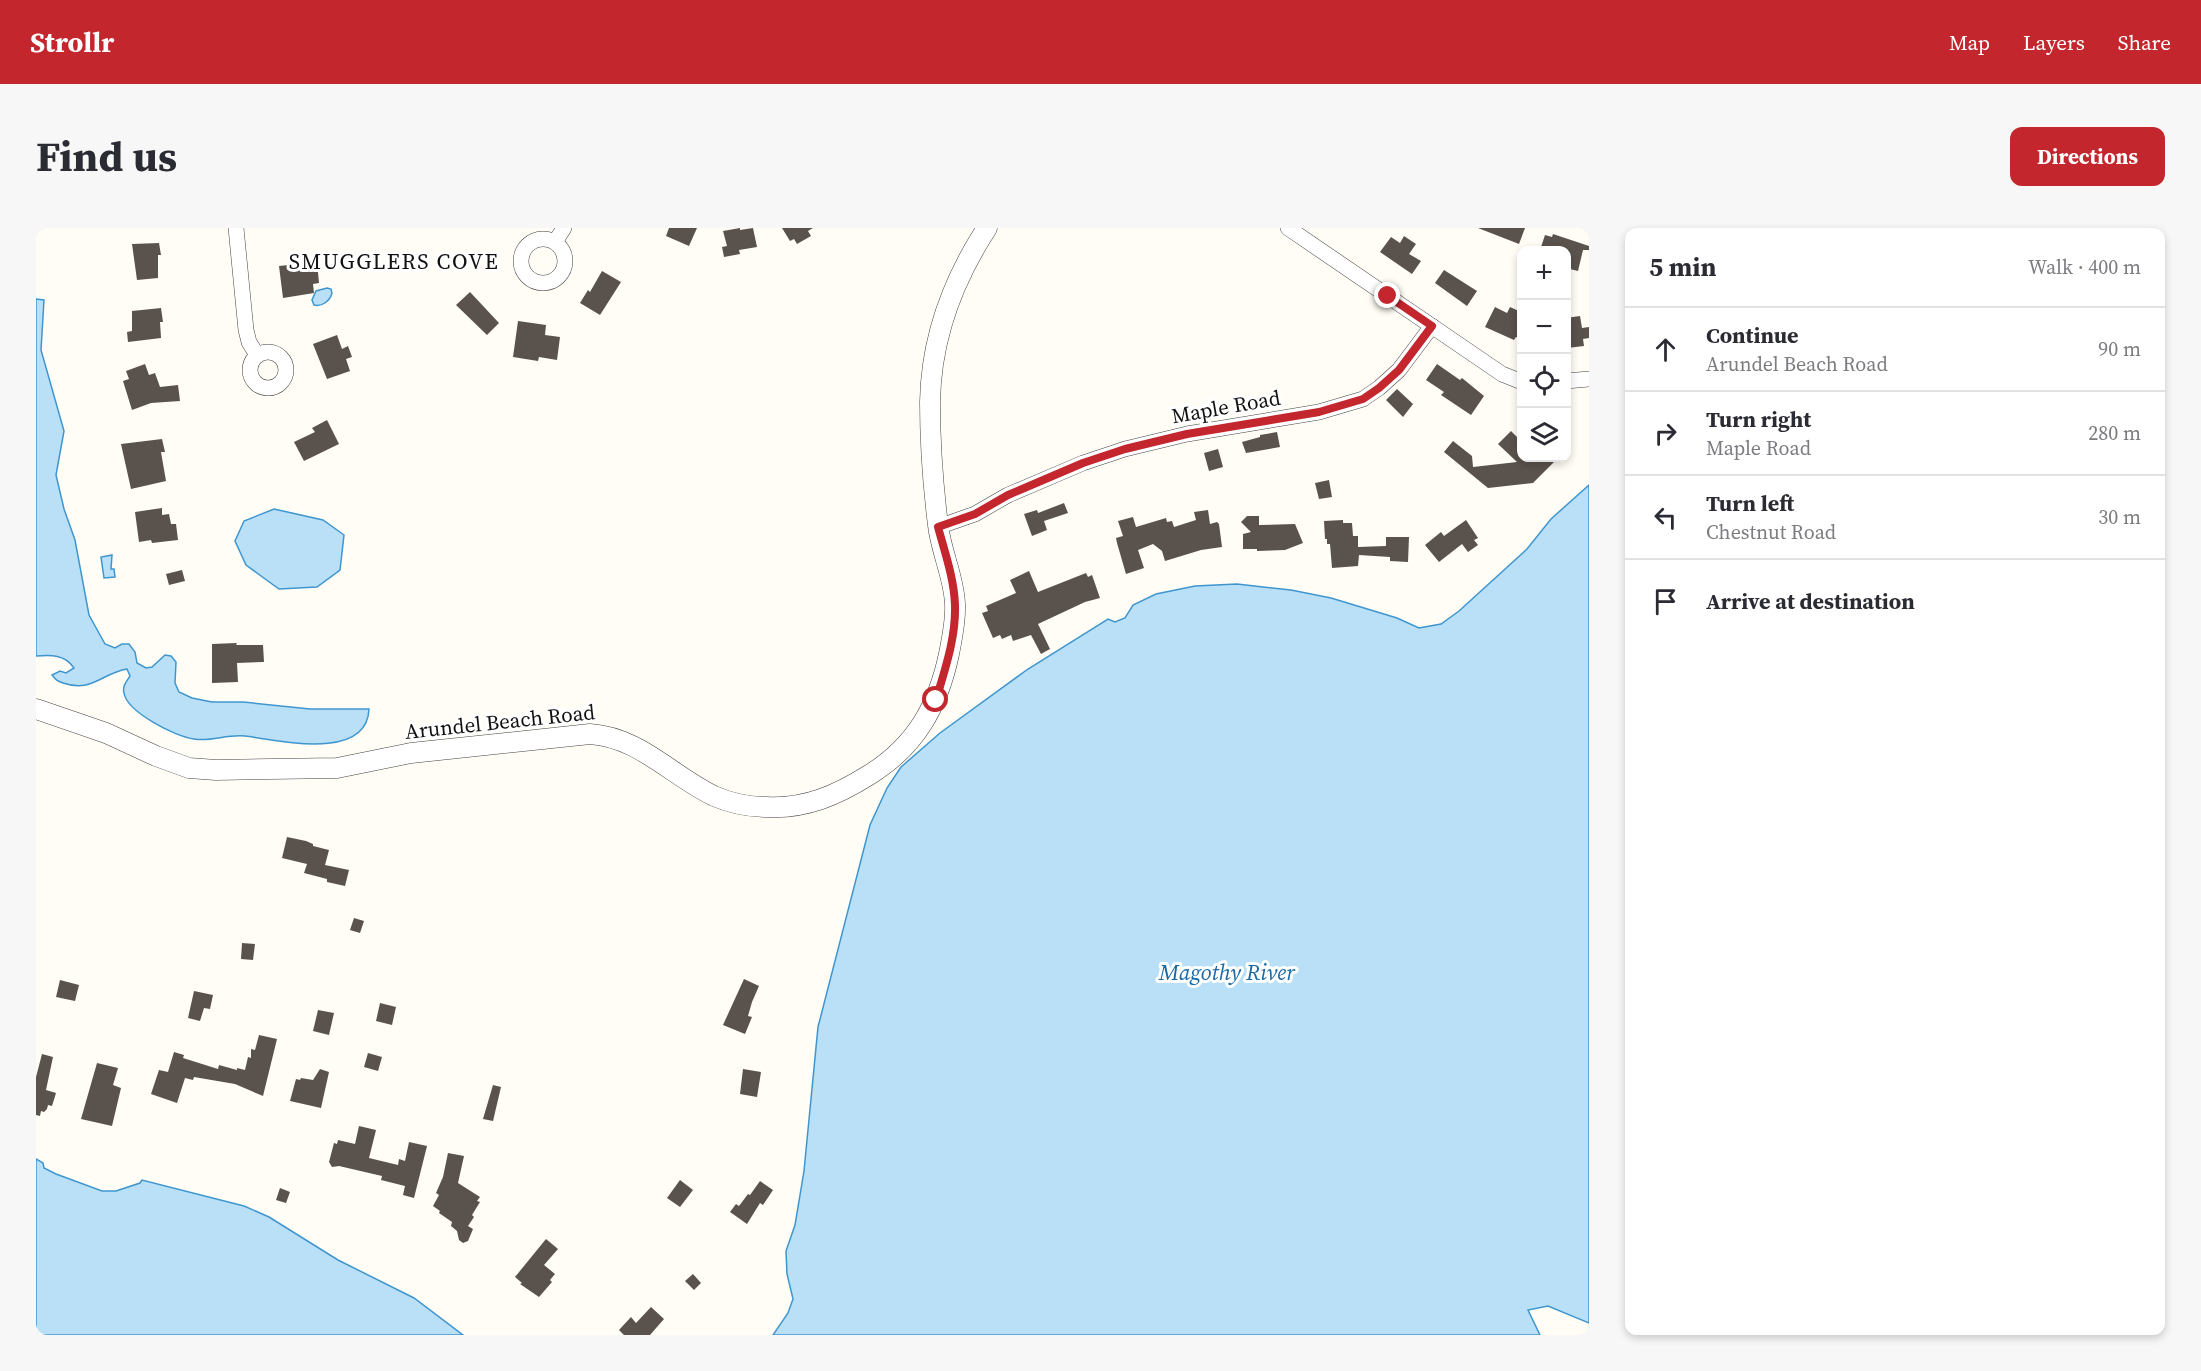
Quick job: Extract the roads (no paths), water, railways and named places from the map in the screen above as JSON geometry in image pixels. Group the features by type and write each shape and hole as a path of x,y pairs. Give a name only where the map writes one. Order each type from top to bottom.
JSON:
{"street":[{"path":"236,228 246,330 249,342 257,355"},
{"path":"555,242 564,228"},
{"name":"Arundel Beach Road","path":"36,709 106,733 189,768 216,770 337,768 411,753 590,734 607,735 626,742 715,796 741,804 796,807 825,799 877,770 914,736 936,700 947,663 955,604 952,579 938,527 932,464 930,402 937,339 964,268 987,228"},
{"path":"1288,228 1502,374 1517,380"},
{"name":"Maple Road","path":"938,527 975,514 1008,495 1073,467 1125,449 1187,434 1319,412 1363,399 1399,370 1432,326"},
{"path":"1571,381 1589,379"}],"water":[{"path":"331,289 332,293 329,299 323,304 314,305 312,300 316,291"},
{"path":"36,299 44,300 41,350 64,431 56,475 64,509 75,540 89,615 105,644 115,648 122,644 129,644 135,652 137,663 146,668 152,667 165,655 171,656 176,662 175,683 179,692 192,698 212,702 243,702 310,709 369,709 364,726 353,736 337,742 318,744 245,736 200,740 186,737 153,722 127,700 124,690 130,676 127,669 89,684 73,685 59,682 52,675 60,671 66,673 74,668 70,663 62,658 36,656"},
{"name":"Magothy River","path":"1589,485 1589,1323 1548,1306 1528,1310 1540,1335 773,1335 788,1313 793,1299 787,1274 786,1251 795,1225 804,1171 818,1027 870,825 887,788 901,767 940,733 1028,669 1108,619 1115,622 1125,618 1133,605 1156,594 1195,586 1237,584 1291,590 1331,598 1397,618 1419,628 1441,624 1459,611 1527,549 1551,519"},
{"path":"274,509 323,520 344,535 340,570 317,587 279,589 246,565 235,541 244,521"},
{"path":"112,555 111,569 114,569 115,577 104,578 101,557"},
{"path":"36,1159 43,1163 44,1168 56,1174 102,1191 116,1191 140,1183 142,1180 244,1206 269,1217 338,1260 414,1298 463,1335 36,1335"}],"district":[{"name":"SMUGGLERS COVE","path":"394,261"}]}
